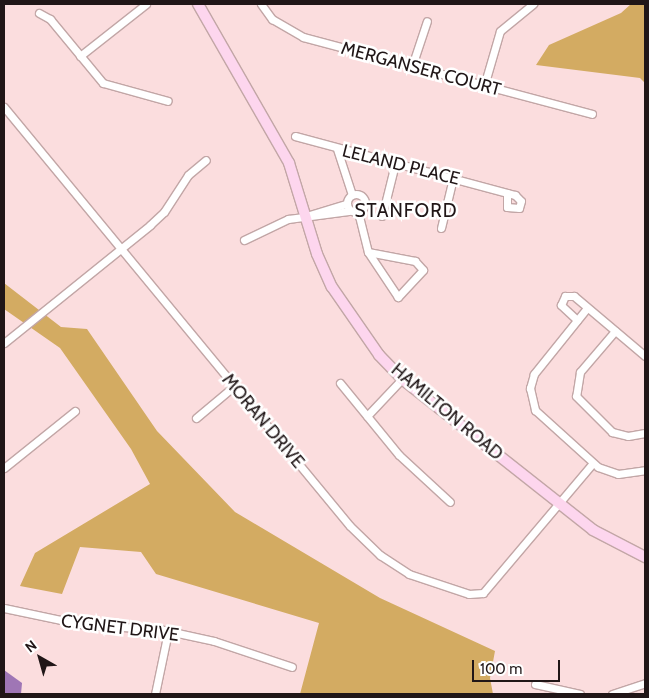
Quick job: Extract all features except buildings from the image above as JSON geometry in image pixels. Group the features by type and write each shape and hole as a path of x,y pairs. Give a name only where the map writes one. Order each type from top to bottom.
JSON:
{"street":[{"path":"80,56 146,4"},
{"name":"HAMILTON ROAD","path":"198,4 285,156 332,287 379,355 402,379 593,530 645,557"},
{"name":"MERGANSER COURT","path":"261,4 272,19 303,37 592,114"},
{"path":"484,86 500,31 532,4"},
{"path":"38,13 50,19 80,56 112,88 168,101"},
{"path":"412,66 427,21"},
{"name":"MORAN DRIVE","path":"4,107 233,387 367,543 409,574 440,587 469,594 483,593 560,504"},
{"name":"LELAND PLACE","path":"295,136 337,149 507,193"},
{"path":"337,149 352,195 348,207"},
{"path":"4,342 164,212 188,175 206,160"},
{"path":"382,216 395,164"},
{"path":"441,228 453,178"},
{"path":"352,195 365,202 358,212 368,252 398,297 423,270 415,261 368,252"},
{"path":"244,240 280,221 348,207 358,212"},
{"path":"577,320 561,305 563,298 571,295 645,356"},
{"path":"587,308 538,368 531,395 538,417 593,463 618,474 645,470"},
{"path":"615,331 580,372 576,396 612,432 628,436 645,433"},
{"path":"367,416 402,379"},
{"path":"340,383 400,457 450,502"},
{"path":"196,418 233,387"},
{"path":"4,468 75,411"},
{"path":"560,504 593,463"},
{"name":"CYGNET DRIVE","path":"4,608 85,625 168,632 214,641 292,668"},
{"path":"154,694 168,632"},
{"path":"612,694 645,683"},
{"path":"534,684 580,694"}],"shaded area":[{"path":"631,4 645,4 645,83 640,78 536,65 549,45 621,13"},
{"path":"4,283 61,327 87,329 157,431 235,512 380,598 495,651 490,678 493,694 300,694 319,623 156,574 141,552 80,547 62,594 20,586 35,553 150,484 131,449 60,348 4,309"},
{"path":"4,670 22,683 21,694 4,694"}],"district":[{"name":"STANFORD","path":"406,211"}]}
